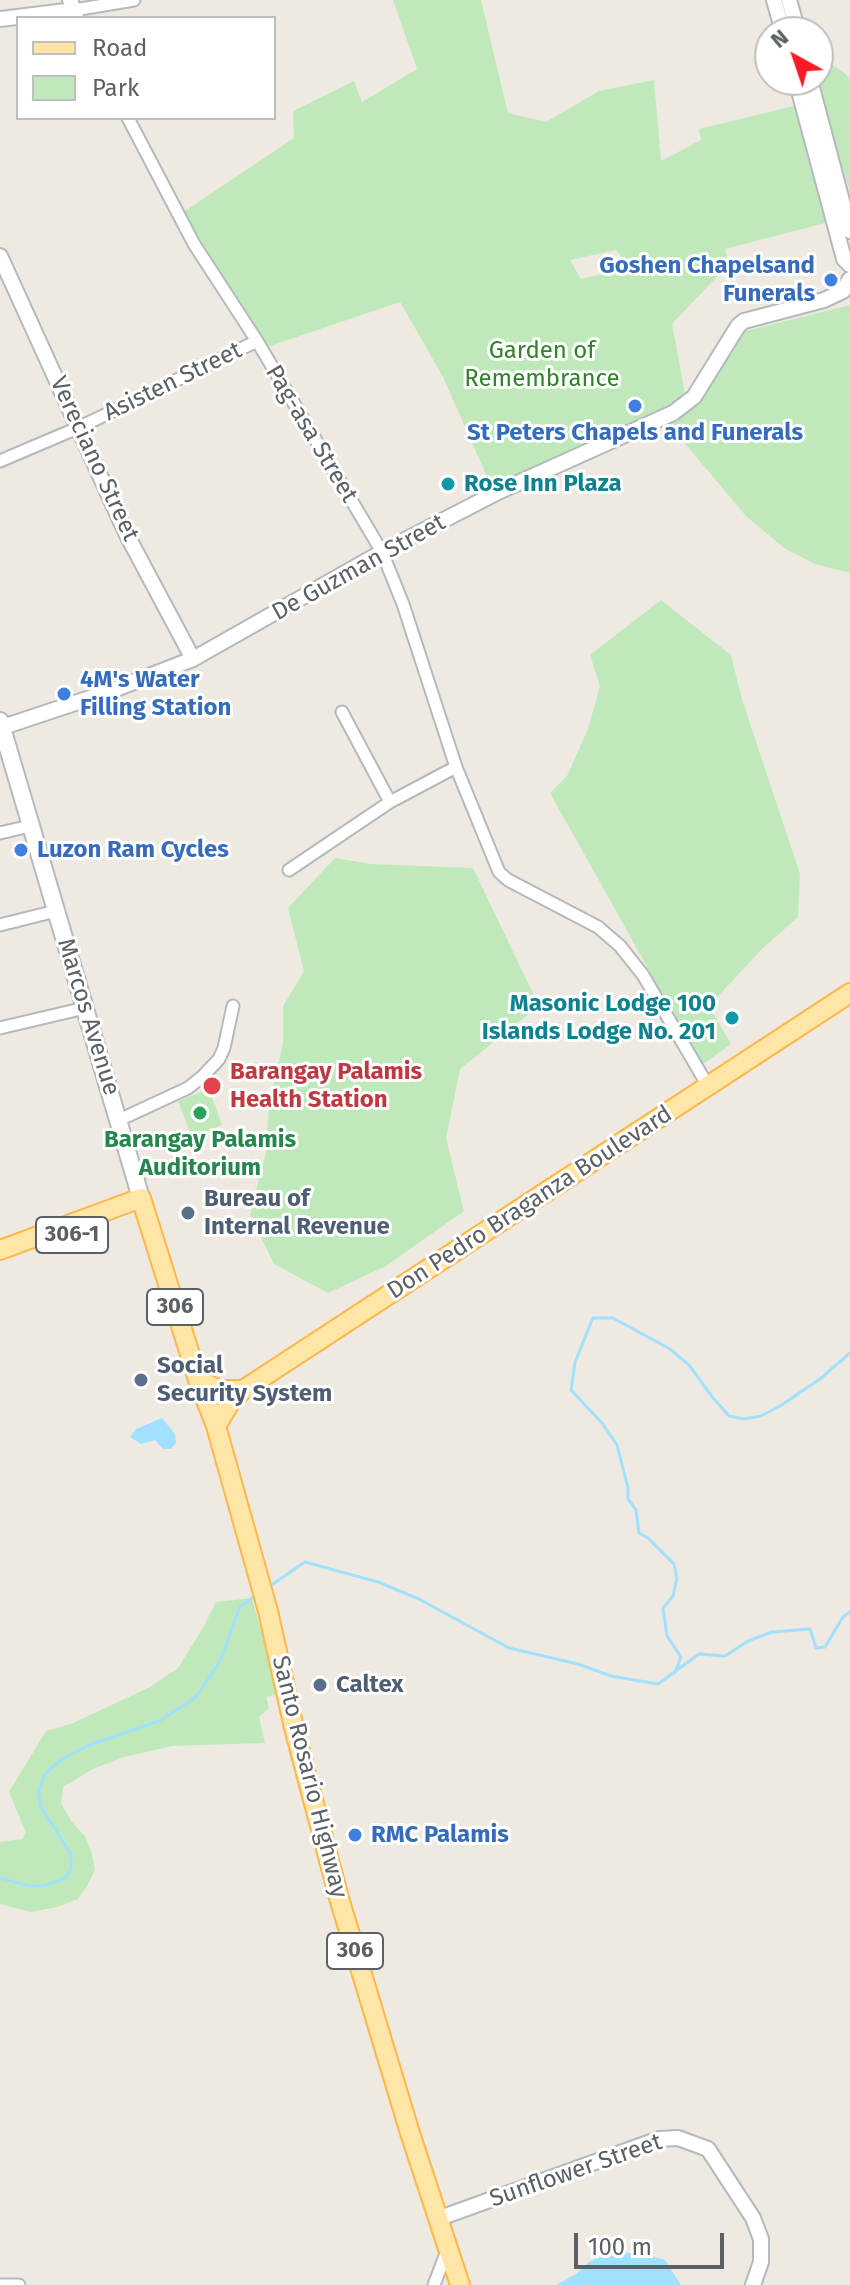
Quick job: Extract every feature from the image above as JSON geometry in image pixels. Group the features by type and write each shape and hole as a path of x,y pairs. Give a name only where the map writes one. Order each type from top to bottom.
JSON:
{"main road":[{"name":"Marcos Avenue","path":"1,726 143,1204 208,1403"},
{"name":"Don Pedro Braganza Boulevard","path":"208,1403 237,1395 850,993"},
{"name":"306-1","path":"0,1250 143,1204"},
{"name":"306-1","path":"0,1260 143,1204"},
{"path":"198,1380 237,1395 216,1426"},
{"name":"Santo Rosario Highway","path":"208,1403 268,1611 294,1728 339,1898 460,2285"}],"street":[{"path":"22,16 134,0"},
{"path":"801,96 850,231"},
{"path":"813,96 847,262"},
{"name":"Pag-asa Street","path":"129,120 194,244 257,341 382,552 403,604 456,767 499,872 508,880 598,927 620,946 643,975 708,1086"},
{"name":"Vereciano Street","path":"0,256 127,535 193,659"},
{"name":"De Guzman Street","path":"1,726 108,692 193,659 382,552 498,492 673,413 694,397 722,350 744,321 839,294 850,279"},
{"name":"Asisten Street","path":"0,461 80,427 257,341"},
{"path":"342,712 390,802"},
{"path":"289,870 390,802 456,767"},
{"path":"0,833 30,826"},
{"path":"0,925 56,911"},
{"path":"119,1120 188,1088 203,1076 219,1059 224,1048 233,1006"},
{"path":"0,1028 85,1008"},
{"name":"Sunflower Street","path":"437,2219 659,2139 678,2138 708,2149 753,2218 761,2239 761,2262 753,2285"},
{"path":"434,2285 447,2250"},
{"path":"0,2285 19,2285"}],"green space":[{"name":"Garden of Remembrance","path":"393,0 481,0 508,113 546,122 599,91 654,80 661,161 701,140 699,129 798,105 829,222 725,249 729,264 672,324 686,399 681,403 492,488 443,377 400,302 261,349 179,215 294,138 293,111 354,81 362,102 417,69","holes":["616,250 630,268 581,279 570,260"]},
{"path":"834,66 850,80 850,192 821,96 834,96"},
{"path":"850,305 850,573 815,564 784,548 746,516 666,421 742,332"},
{"path":"661,600 731,655 742,699 800,874 798,917 762,949 709,1006 731,1044 698,1068 659,988 550,793 567,776 588,729 600,686 590,655"},
{"path":"335,858 371,864 473,868 539,1006 460,1069 446,1138 464,1211 386,1266 328,1293 274,1264 250,1214 266,1152 269,1104 283,1043 283,1006 304,971 288,908"},
{"name":"Barangay Palamis Auditorium","path":"209,1089 222,1125 192,1137 178,1101"},
{"path":"252,1598 279,1694 266,1697 269,1708 259,1717 265,1743 172,1746 124,1757 93,1769 63,1787 61,1803 85,1836 92,1854 95,1870 87,1886 78,1899 57,1907 31,1912 0,1904 0,1842 22,1839 26,1833 9,1792 46,1731 73,1723 150,1687 178,1668 216,1602"}],"water":[{"path":"162,1418 175,1434 176,1443 171,1449 163,1449 155,1440 141,1444 130,1437 136,1429"},
{"path":"612,2251 665,2260 681,2285 556,2285 576,2274 589,2262"}],"waterway":[{"path":"675,1673 681,1657 667,1636 663,1608 673,1596 677,1578 674,1564 639,1533 636,1510 628,1499 617,1445 602,1423 571,1390 575,1362 593,1318 613,1318 670,1349 689,1365 729,1416 744,1419 761,1416 780,1406 820,1379 850,1353"},
{"path":"267,1588 305,1562 378,1582 419,1599 509,1648 578,1664 611,1676 658,1684 699,1654 725,1656 748,1641 772,1632 810,1629 816,1648 825,1647 843,1617 850,1612"},
{"path":"0,1878 29,1886 44,1886 65,1878 71,1869 71,1854 41,1807 38,1791 46,1773 62,1759 87,1746 161,1720 196,1697 220,1661 240,1607 258,1594"}],"place":[{"name":"Goshen Chapelsand Funerals","path":"831,280"},
{"name":"St Peters Chapels and Funerals","path":"635,406"},
{"name":"Rose Inn Plaza","path":"448,484"},
{"name":"4M's Water Filling Station","path":"64,694"},
{"name":"Luzon Ram Cycles","path":"21,850"},
{"name":"Masonic Lodge 100 Islands Lodge No. 201","path":"732,1018"},
{"name":"Barangay Palamis Health Station","path":"212,1086"},
{"name":"Barangay Palamis Auditorium","path":"200,1113"},
{"name":"Bureau of Internal Revenue","path":"188,1213"},
{"name":"Social Security System","path":"141,1380"},
{"name":"Caltex","path":"320,1685"},
{"name":"RMC Palamis","path":"355,1835"}]}
